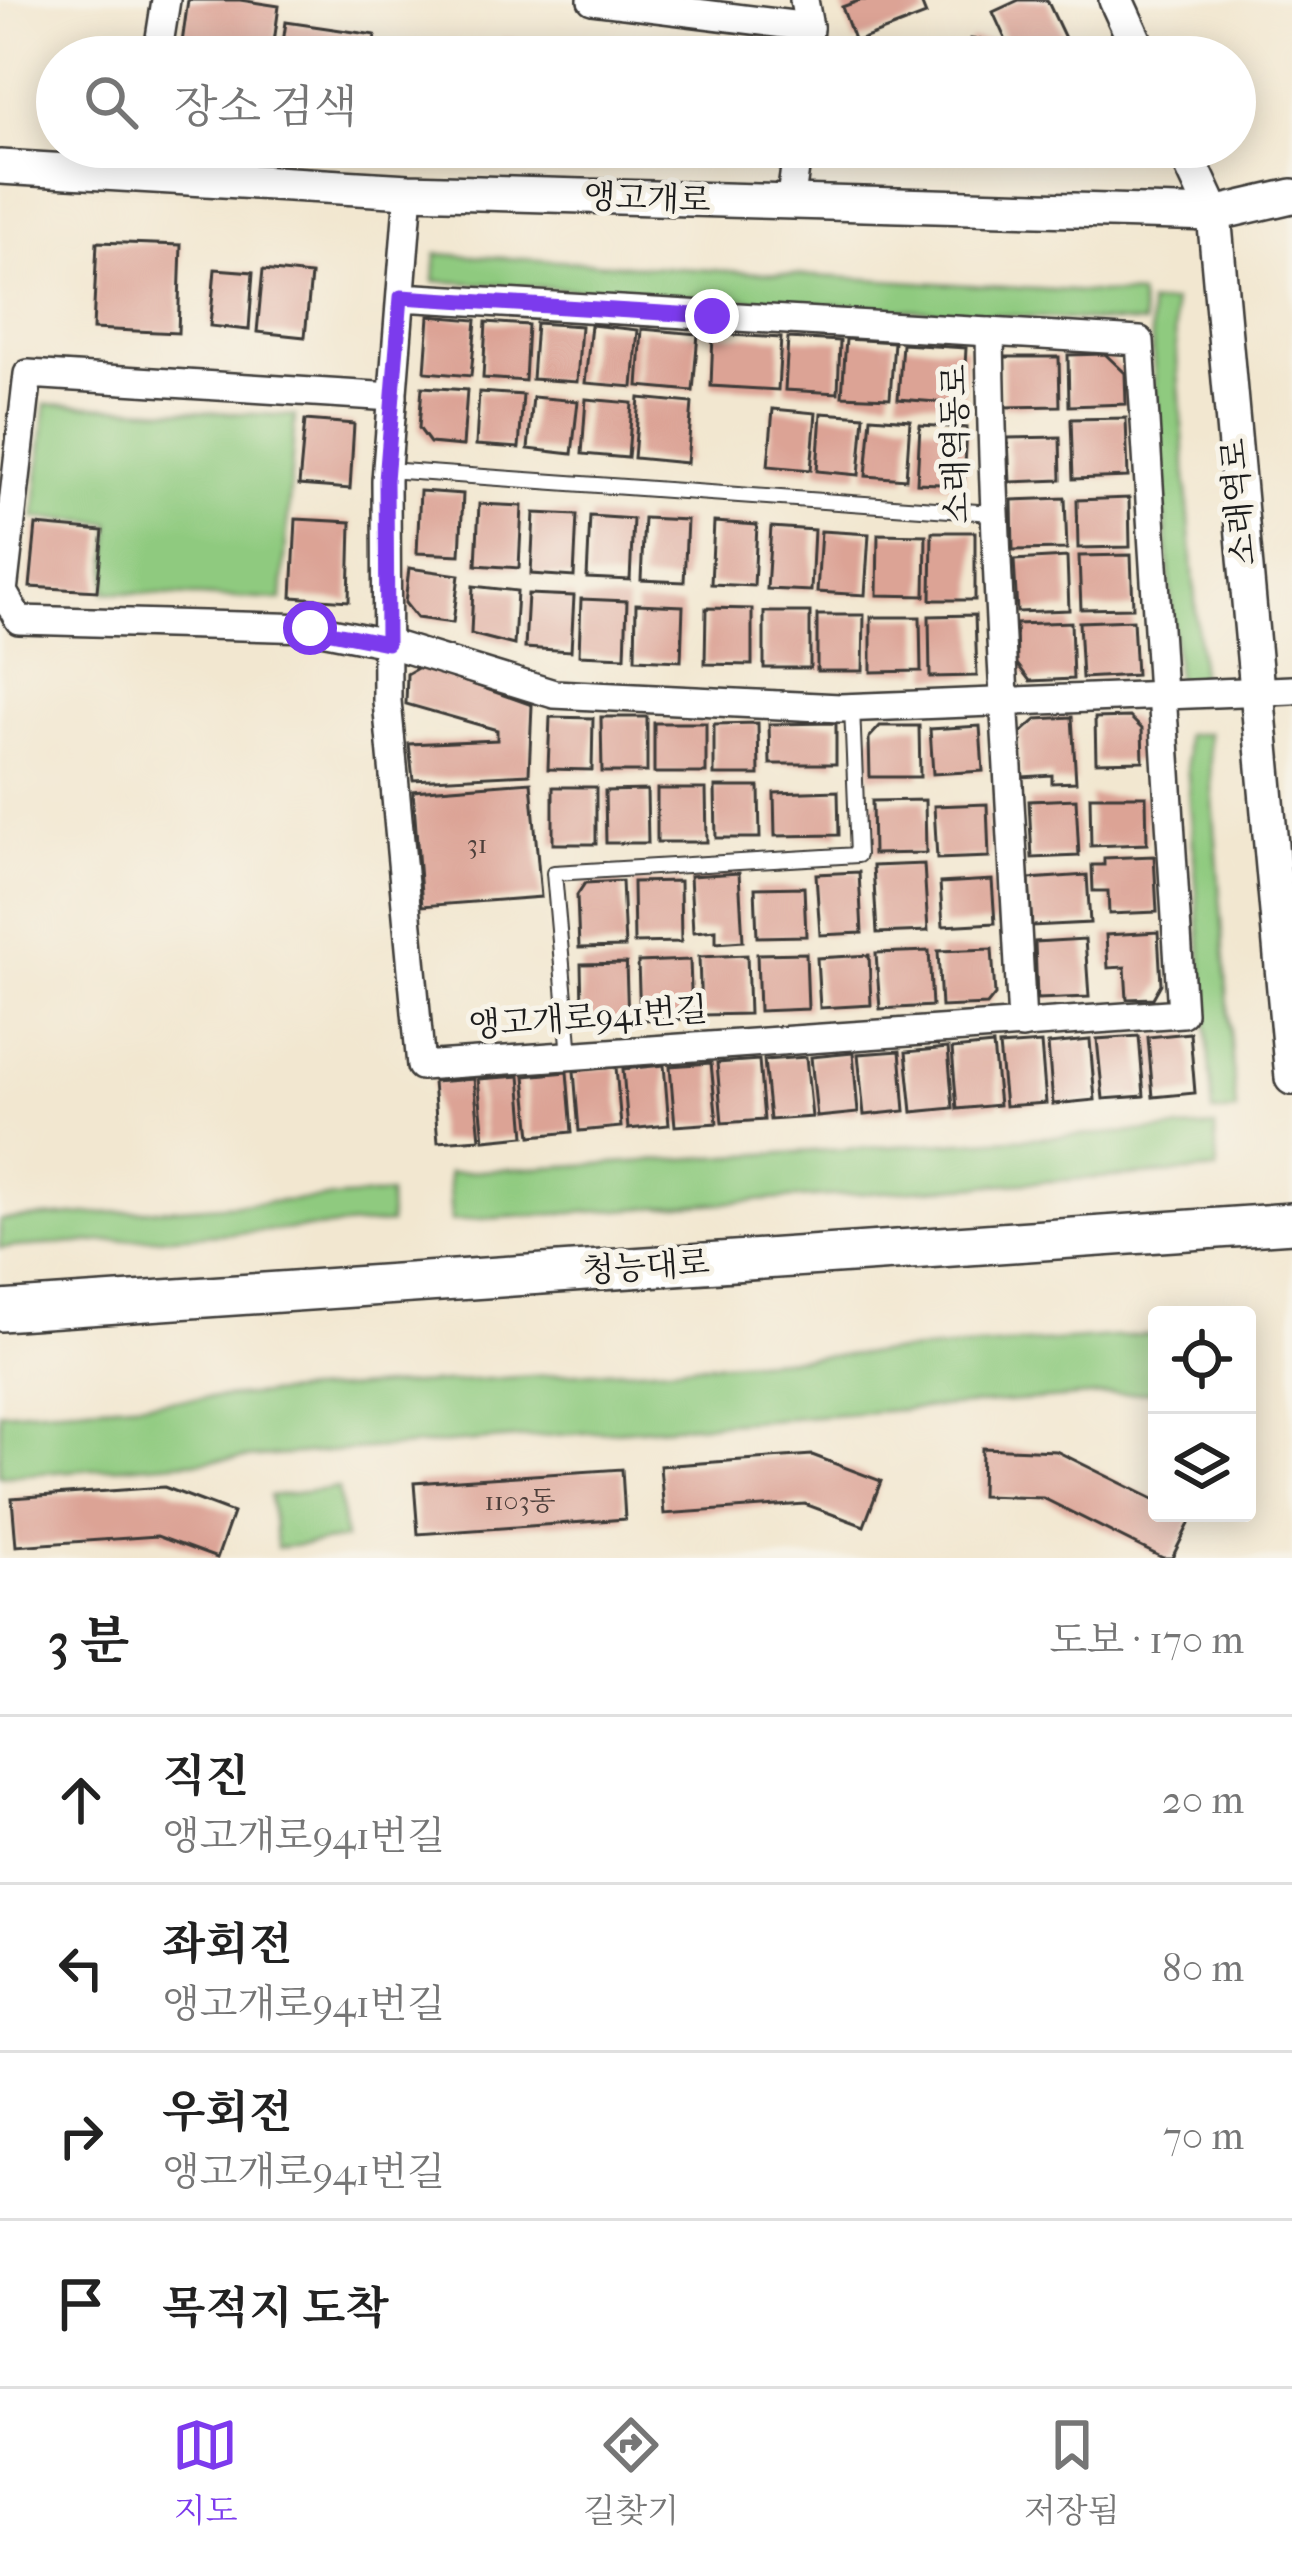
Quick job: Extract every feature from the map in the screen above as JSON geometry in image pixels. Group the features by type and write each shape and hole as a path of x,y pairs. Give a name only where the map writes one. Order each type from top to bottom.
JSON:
{"main road":[{"name":"청능대로","path":"0,1311 1292,1223"}],"street":[{"path":"160,36 166,0"},
{"path":"592,0 807,13"},
{"path":"1116,0 1132,36"},
{"name":"앵고개로","path":"0,166 36,165"},
{"name":"앵고개로","path":"197,168 410,191 790,204 1214,214 1292,196"},
{"path":"790,204 795,168"},
{"name":"소래역로","path":"1193,168 1214,214 1292,1078"},
{"name":"앵고개로941번길","path":"410,191 387,470 387,643 389,724 422,1066 1182,1013"},
{"path":"401,297 989,332"},
{"name":"소래역동로","path":"1022,1025 1007,702 992,513 989,332 1140,341 1182,1013"},
{"path":"393,397 28,374 3,592 19,620 310,628 387,643 554,694 852,707 1292,690"}],"lane":[{"path":"387,470 992,513"},
{"path":"570,1055 554,873 858,855 852,707"}],"green space":[{"path":"436,254 1139,295 1144,324 434,281"},
{"path":"1173,302 1201,680 1177,682 1149,304"},
{"path":"46,404 295,416 282,600 105,592 111,523 34,518"},
{"path":"1208,733 1236,1111 1213,1113 1185,735"},
{"path":"1215,1127 1217,1170 451,1221 448,1173"},
{"path":"389,1194 390,1223 0,1248 0,1220"},
{"path":"1148,1335 1148,1392 0,1476 0,1412"},
{"path":"338,1488 345,1539 277,1548 270,1496"}],"building":[{"path":"188,0 279,6 275,36 183,36"},
{"path":"861,0 920,0 926,15 871,36 853,36 842,7"},
{"path":"1019,0 1047,0 1064,36 1004,36 993,12"},
{"path":"286,22 375,35 375,36 284,36"},
{"path":"97,242 181,245 178,333 93,329"},
{"path":"215,269 253,272 249,330 210,326"},
{"path":"263,270 311,275 305,337 257,332"},
{"path":"429,316 476,320 471,376 425,372"},
{"path":"486,322 528,325 525,381 483,378"},
{"path":"536,323 581,326 577,382 532,379"},
{"path":"591,325 638,330 633,387 585,383"},
{"path":"642,329 698,334 693,391 638,386"},
{"path":"713,334 781,338 778,390 711,386"},
{"path":"788,338 840,341 838,393 785,390"},
{"path":"846,339 894,342 890,398 842,396"},
{"path":"902,344 966,348 963,404 898,399"},
{"path":"1105,354 1125,373 1126,404 1069,406 1068,355"},
{"path":"1003,357 1059,357 1060,406 1004,407"},
{"path":"422,387 467,390 463,446 430,443 419,428"},
{"path":"479,392 523,395 519,448 476,445"},
{"path":"533,397 578,401 572,454 528,449"},
{"path":"639,398 692,403 687,463 634,458"},
{"path":"586,399 632,403 628,458 582,454"},
{"path":"773,409 816,413 811,470 768,466"},
{"path":"821,413 864,416 859,475 817,471"},
{"path":"871,417 910,420 906,479 866,476"},
{"path":"1126,418 1128,477 1073,479 1071,419"},
{"path":"305,420 354,424 350,489 299,485"},
{"path":"920,425 967,428 964,485 917,483"},
{"path":"1060,437 1061,480 1010,482 1008,438"},
{"path":"420,491 463,494 460,555 417,553"},
{"path":"1065,498 1067,549 1013,550 1012,500"},
{"path":"1129,498 1130,547 1078,548 1077,500"},
{"path":"479,504 522,506 519,568 476,565"},
{"path":"534,513 577,515 574,577 531,574"},
{"path":"590,516 633,519 630,580 587,578"},
{"path":"644,518 687,520 684,582 641,580"},
{"path":"296,519 351,522 349,601 292,597"},
{"path":"714,522 757,525 754,586 711,584"},
{"path":"36,525 103,531 97,591 30,587"},
{"path":"771,527 814,530 811,591 767,589"},
{"path":"821,531 869,534 865,595 817,592"},
{"path":"932,532 975,532 975,600 931,600"},
{"path":"878,534 926,535 925,596 877,595"},
{"path":"1131,555 1133,608 1081,609 1079,556"},
{"path":"1067,557 1069,610 1017,612 1014,560"},
{"path":"409,568 459,575 453,623 417,618 405,603"},
{"path":"473,586 517,591 514,645 471,634"},
{"path":"528,594 574,596 571,651 525,648"},
{"path":"581,599 627,601 625,657 579,655"},
{"path":"636,604 683,606 681,661 635,659"},
{"path":"706,608 752,609 752,665 705,664"},
{"path":"764,612 810,612 810,668 764,668"},
{"path":"817,615 864,615 863,671 817,671"},
{"path":"975,615 977,676 930,677 929,616"},
{"path":"871,617 920,617 921,671 871,672"},
{"path":"1133,620 1136,675 1082,678 1079,622"},
{"path":"1071,622 1073,679 1030,681 1017,664 1016,624"},
{"path":"421,666 532,705 529,774 413,780 409,744 497,740 497,730 406,704 407,674"},
{"path":"550,717 593,718 592,770 548,769"},
{"path":"601,717 647,717 647,772 602,772"},
{"path":"1072,717 1076,782 1052,783 1052,775 1022,777 1020,734 1037,719"},
{"path":"1130,717 1142,729 1143,761 1096,762 1095,718"},
{"path":"654,723 706,723 706,773 654,773"},
{"path":"758,723 759,775 714,775 714,724"},
{"path":"836,723 836,764 770,764 769,724"},
{"path":"880,726 919,726 920,777 870,777 869,738"},
{"path":"980,726 983,771 933,774 930,729"},
{"path":"531,782 541,897 422,906 413,791"},
{"path":"553,787 596,787 596,844 553,844"},
{"path":"715,787 759,787 760,838 716,838"},
{"path":"657,789 706,789 707,842 657,842"},
{"path":"647,790 648,843 606,843 605,791"},
{"path":"838,791 839,835 775,836 774,793"},
{"path":"1090,796 1146,796 1147,844 1091,846"},
{"path":"1076,799 1079,856 1032,858 1029,801"},
{"path":"925,800 926,853 873,854 872,801"},
{"path":"987,804 989,857 937,859 934,806"},
{"path":"1154,856 1157,912 1109,914 1108,891 1093,891 1092,865 1104,865 1104,858"},
{"path":"924,864 928,931 877,933 873,866"},
{"path":"859,872 862,933 820,935 816,874"},
{"path":"739,873 743,941 716,943 716,930 693,932 690,876"},
{"path":"1087,875 1090,923 1032,926 1029,879"},
{"path":"992,880 995,923 943,926 940,883"},
{"path":"622,881 625,947 579,948 577,895 585,883"},
{"path":"680,881 681,942 634,943 633,882"},
{"path":"804,887 806,936 757,937 755,888"},
{"path":"1158,932 1161,984 1153,998 1127,999 1125,967 1108,968 1106,935"},
{"path":"1085,939 1089,997 1037,999 1035,942"},
{"path":"992,949 995,995 987,1005 941,1007 938,951"},
{"path":"929,951 932,1006 880,1009 876,953"},
{"path":"806,953 808,1009 759,1011 757,954"},
{"path":"747,955 749,1014 701,1015 699,957"},
{"path":"869,955 871,1005 820,1008 817,958"},
{"path":"690,960 692,1019 640,1020 638,962"},
{"path":"626,963 628,1022 600,1023 582,1007 581,964"},
{"path":"1190,1033 1195,1093 1153,1097 1148,1037"},
{"path":"1139,1036 1144,1096 1103,1099 1097,1039"},
{"path":"1090,1040 1095,1100 1053,1104 1048,1044"},
{"path":"1041,1043 1046,1103 1005,1106 999,1046"},
{"path":"993,1045 999,1105 957,1109 952,1049"},
{"path":"948,1048 953,1108 912,1112 906,1052"},
{"path":"900,1051 905,1111 864,1115 858,1054"},
{"path":"853,1053 858,1113 817,1117 811,1057"},
{"path":"806,1057 812,1117 770,1120 764,1060"},
{"path":"759,1060 764,1120 722,1123 717,1063"},
{"path":"711,1063 717,1123 675,1126 670,1066"},
{"path":"664,1065 669,1125 628,1129 623,1069"},
{"path":"616,1067 621,1127 579,1131 574,1071"},
{"path":"567,1072 572,1132 531,1136 525,1076"},
{"path":"520,1076 525,1136 484,1140 478,1079"},
{"path":"474,1079 480,1139 438,1142 433,1082"},
{"path":"982,1448 1056,1451 1148,1497 1148,1522 1190,1522 1172,1558 1163,1558 1043,1498 981,1496"},
{"path":"812,1455 881,1481 864,1526 805,1504 664,1514 660,1466"},
{"path":"622,1469 625,1519 418,1534 414,1483"},
{"path":"164,1487 233,1513 217,1558 157,1536 16,1546 12,1498"}],"route":[{"path":"310,628 387,643 386,480 401,297 712,316"}]}
